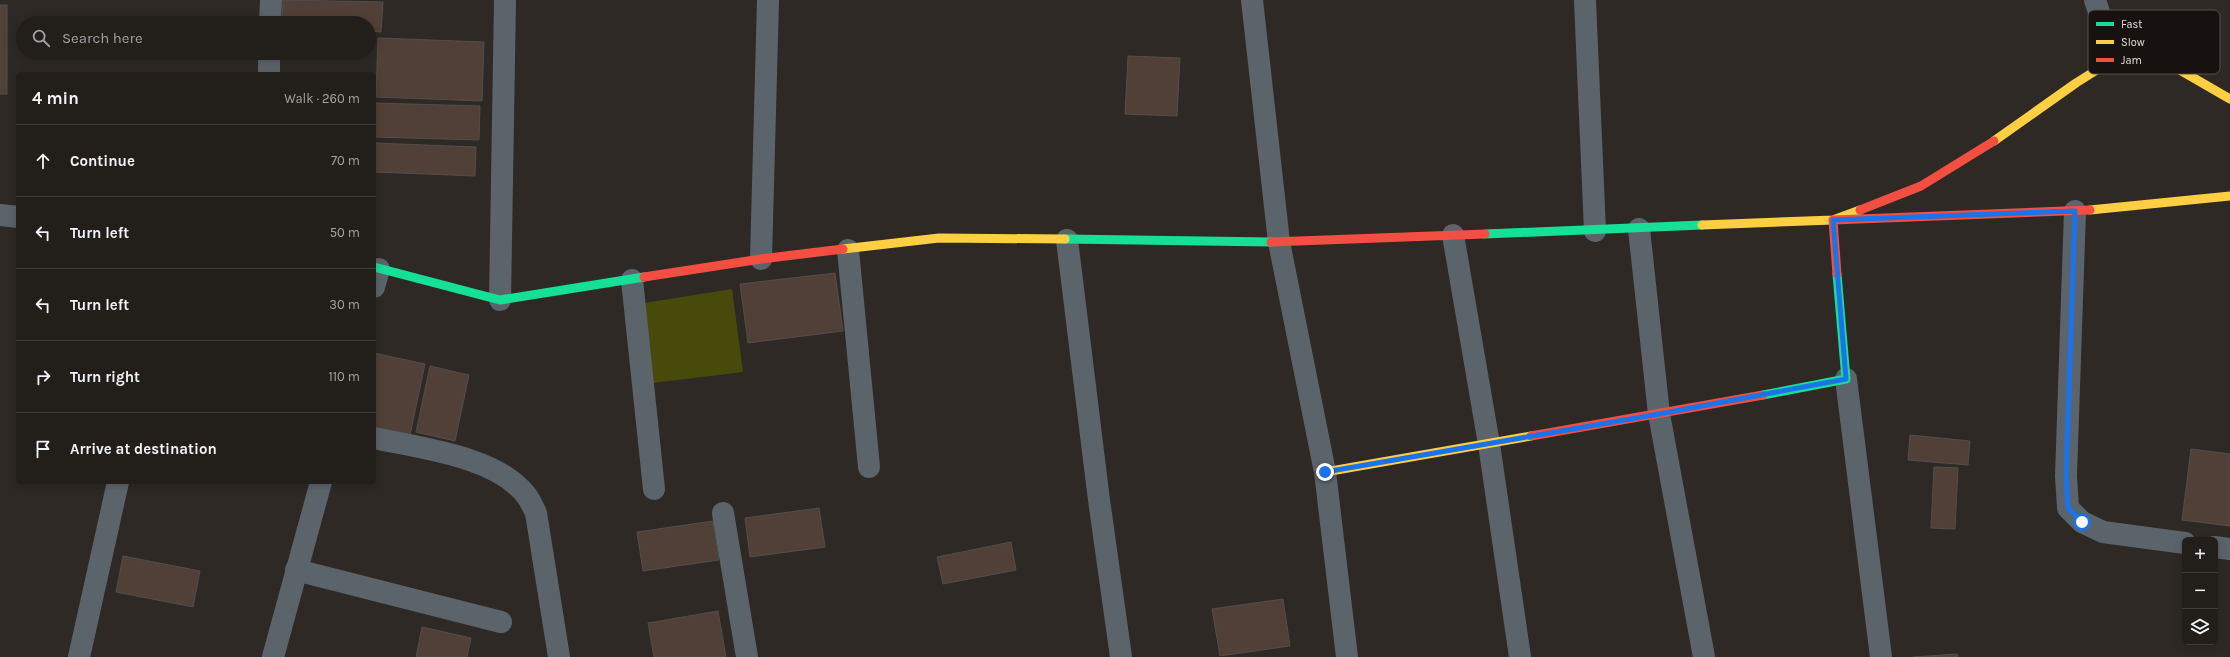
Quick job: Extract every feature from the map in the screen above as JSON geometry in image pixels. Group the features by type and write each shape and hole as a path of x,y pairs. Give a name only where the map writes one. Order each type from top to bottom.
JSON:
{"street":[{"path":"264,0 268,16"},
{"path":"500,300 505,0"},
{"path":"760,259 768,0"},
{"path":"1252,0 1279,242 1325,472 1347,657"},
{"path":"2096,0 2099,10"},
{"path":"1585,1 1595,231"},
{"path":"269,60 269,72"},
{"path":"1833,220 1921,186 2005,134 2090,74"},
{"path":"2187,74 2230,99"},
{"path":"376,274 500,300 760,259 848,250 938,238 1279,242 1595,231 2075,211 2230,196"},
{"path":"2075,211 2066,476 2068,508 2082,522 2103,532 2182,543"},
{"path":"0,216 16,217"},
{"path":"1833,220 1846,379 1881,657"},
{"path":"1638,229 1659,414 1704,657"},
{"path":"1453,235 1489,444 1520,657"},
{"path":"1067,240 1099,500 1121,657"},
{"path":"848,250 869,466"},
{"path":"632,280 654,489"},
{"path":"1325,472 1659,414 1846,379"},
{"path":"376,438 481,463 506,477 525,494 536,513 559,657"},
{"path":"79,657 118,484"},
{"path":"273,657 320,484"},
{"path":"723,513 747,657"},
{"path":"2218,547 2230,549"},
{"path":"296,570 501,622"}],"shaded area":[{"path":"732,289 743,372 653,383 644,303"}],"building":[{"path":"283,0 383,2 381,32 376,32 376,16 282,16"},
{"path":"0,5 7,5 7,94 0,94"},
{"path":"378,38 484,42 482,101 376,97"},
{"path":"1128,56 1180,58 1177,116 1125,114"},
{"path":"376,103 480,106 479,140 376,137"},
{"path":"376,143 476,147 475,176 376,172"},
{"path":"835,273 843,331 748,343 740,284"},
{"path":"376,353 425,364 410,435 376,427"},
{"path":"430,366 469,375 455,441 416,432"},
{"path":"1910,435 1970,441 1968,465 1908,460"},
{"path":"2191,449 2230,454 2230,526 2182,520"},
{"path":"1934,467 1958,468 1955,529 1931,528"},
{"path":"819,508 825,547 750,557 745,518"},
{"path":"713,521 719,560 643,571 637,532"},
{"path":"1011,542 1016,570 943,584 937,557"},
{"path":"123,556 200,571 193,607 116,592"},
{"path":"1283,599 1290,646 1220,656 1212,609"},
{"path":"718,611 726,657 654,657 648,623"},
{"path":"422,627 471,638 467,657 416,657"},
{"path":"1957,654 1958,657 1913,657"}],"traffic: fast":[{"path":"1485,234 1702,225"},
{"path":"1065,239 1271,242"},
{"path":"376,268 500,300 644,277"},
{"path":"1763,395 1846,379 1837,274"}],"traffic: slow":[{"path":"1994,141 2090,74"},
{"path":"2187,74 2230,99"},
{"path":"2090,210 2230,196"},
{"path":"1702,225 1833,220 1860,210"},
{"path":"843,249 939,238 1065,239"},
{"path":"1325,472 1531,436"}],"traffic: jam":[{"path":"1860,210 1921,186 1994,141"},
{"path":"1837,274 1833,220 2090,210"},
{"path":"1271,242 1485,234"},
{"path":"644,277 761,259 843,249"},
{"path":"1531,436 1763,395"}],"route":[{"path":"1325,472 1659,414 1846,379 1833,220 2075,211 2066,476 2068,508 2082,522"}]}
